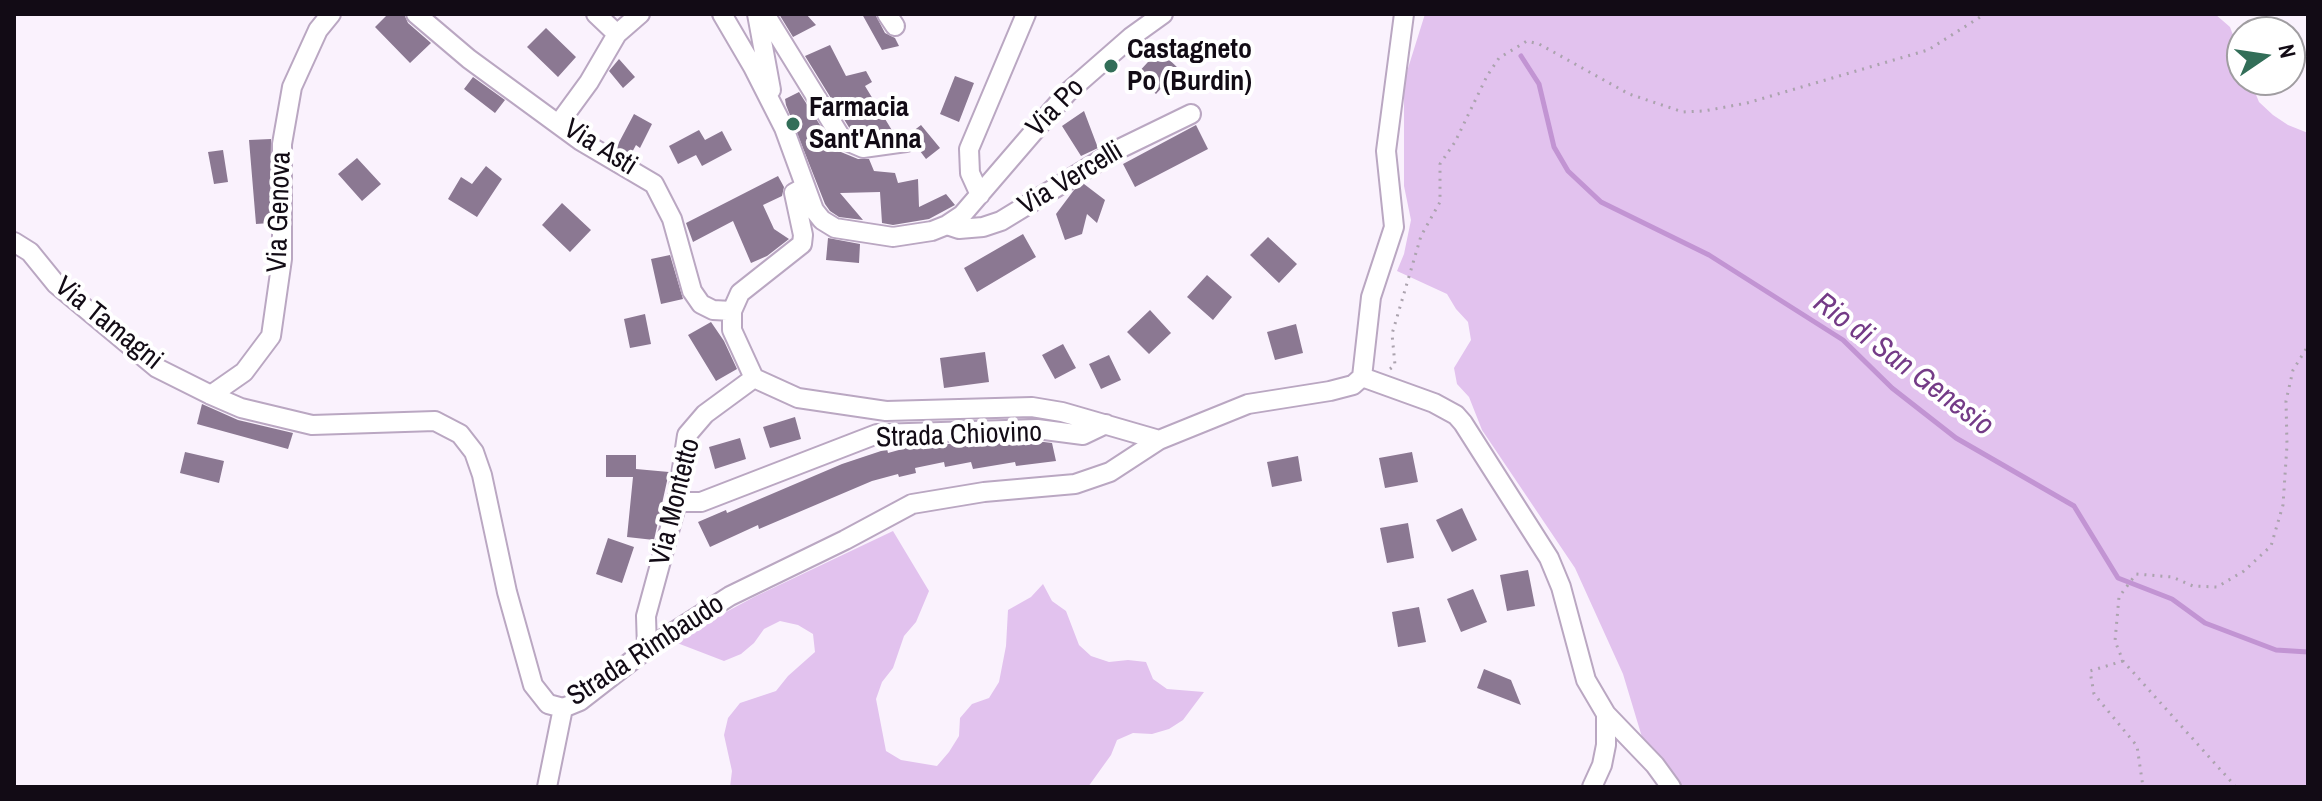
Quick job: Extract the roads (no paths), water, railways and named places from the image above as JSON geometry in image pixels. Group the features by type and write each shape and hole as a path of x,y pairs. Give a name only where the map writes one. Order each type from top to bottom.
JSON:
{"street":[{"name":"Via Genova","path":"211,395 244,372 271,336 282,259 282,144 292,87 318,30 331,14"},
{"name":"Via Asti","path":"416,14 469,59 581,141 654,184 672,219 692,291 701,304 713,310 732,311"},
{"path":"596,14 617,34"},
{"path":"559,123 589,82 617,34 640,14"},
{"path":"722,14 773,104 814,210 822,220 835,228 906,237 955,220"},
{"path":"757,14 773,104"},
{"path":"765,14 842,139 863,148 906,142"},
{"path":"980,195 970,173 969,149 1026,14"},
{"name":"Via Po","path":"955,220 1067,93 1131,37 1163,14"},
{"path":"1404,14 1386,151 1394,227 1371,297 1369,381 1434,403 1456,415 1463,423 1549,558 1561,587 1586,680 1606,714 1655,765 1671,787"},
{"name":"Via Vercelli","path":"955,220 959,229 983,227 1001,221 1119,149 1191,114"},
{"path":"754,378 732,330 732,311 740,293 802,244 794,193 805,187"},
{"name":"Via Tamagni","path":"14,242 30,252 56,284 157,368 211,395"},
{"name":"Strada Chiovino","path":"754,378 798,398 886,411 1032,407 1062,412 1159,440"},
{"name":"Via Montetto","path":"647,649 646,616 677,502 687,435 705,414 754,378"},
{"name":"Strada Rimbaudo","path":"211,395 241,408 312,425 435,421 460,434 474,452 482,475 507,592 533,685 548,704 563,708 580,701 647,649 730,596 912,504 984,492 1075,484 1110,472 1159,440 1248,404 1330,391 1369,381"},
{"name":"Strada Chiovino","path":"677,502 701,502 877,434 1037,429 1083,435 1106,424"},
{"path":"547,787 563,708"},
{"path":"1592,787 1602,765 1606,745 1606,714"}],"waterway":[{"name":"Rio di San Genesio","path":"1521,56 1539,84 1554,147 1568,171 1601,202 1709,255 1843,340 1892,388 1956,438 2074,506 2118,578 2172,599 2205,623 2276,650 2308,652"}],"place":[{"name":"Castagneto Po (Burdin)","path":"1111,66"},
{"name":"Farmacia Sant'Anna","path":"793,124"}]}
